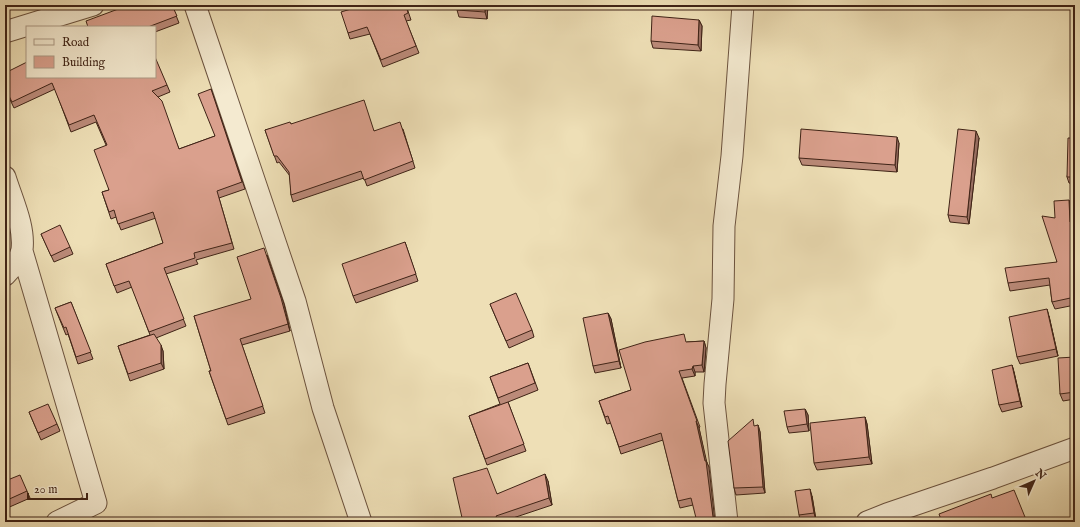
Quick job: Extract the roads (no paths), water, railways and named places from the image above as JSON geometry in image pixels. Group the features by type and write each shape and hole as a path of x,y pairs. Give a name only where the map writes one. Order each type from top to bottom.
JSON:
{"street":[{"path":"5,32 93,5"},
{"path":"195,5 295,301 323,408 361,522"},
{"path":"727,522 714,403 723,299 724,226 732,156 743,5"},
{"path":"5,178 21,229 22,251 96,503 57,522"},
{"path":"5,275 12,268 22,251"},
{"path":"867,522 1075,448"}]}
